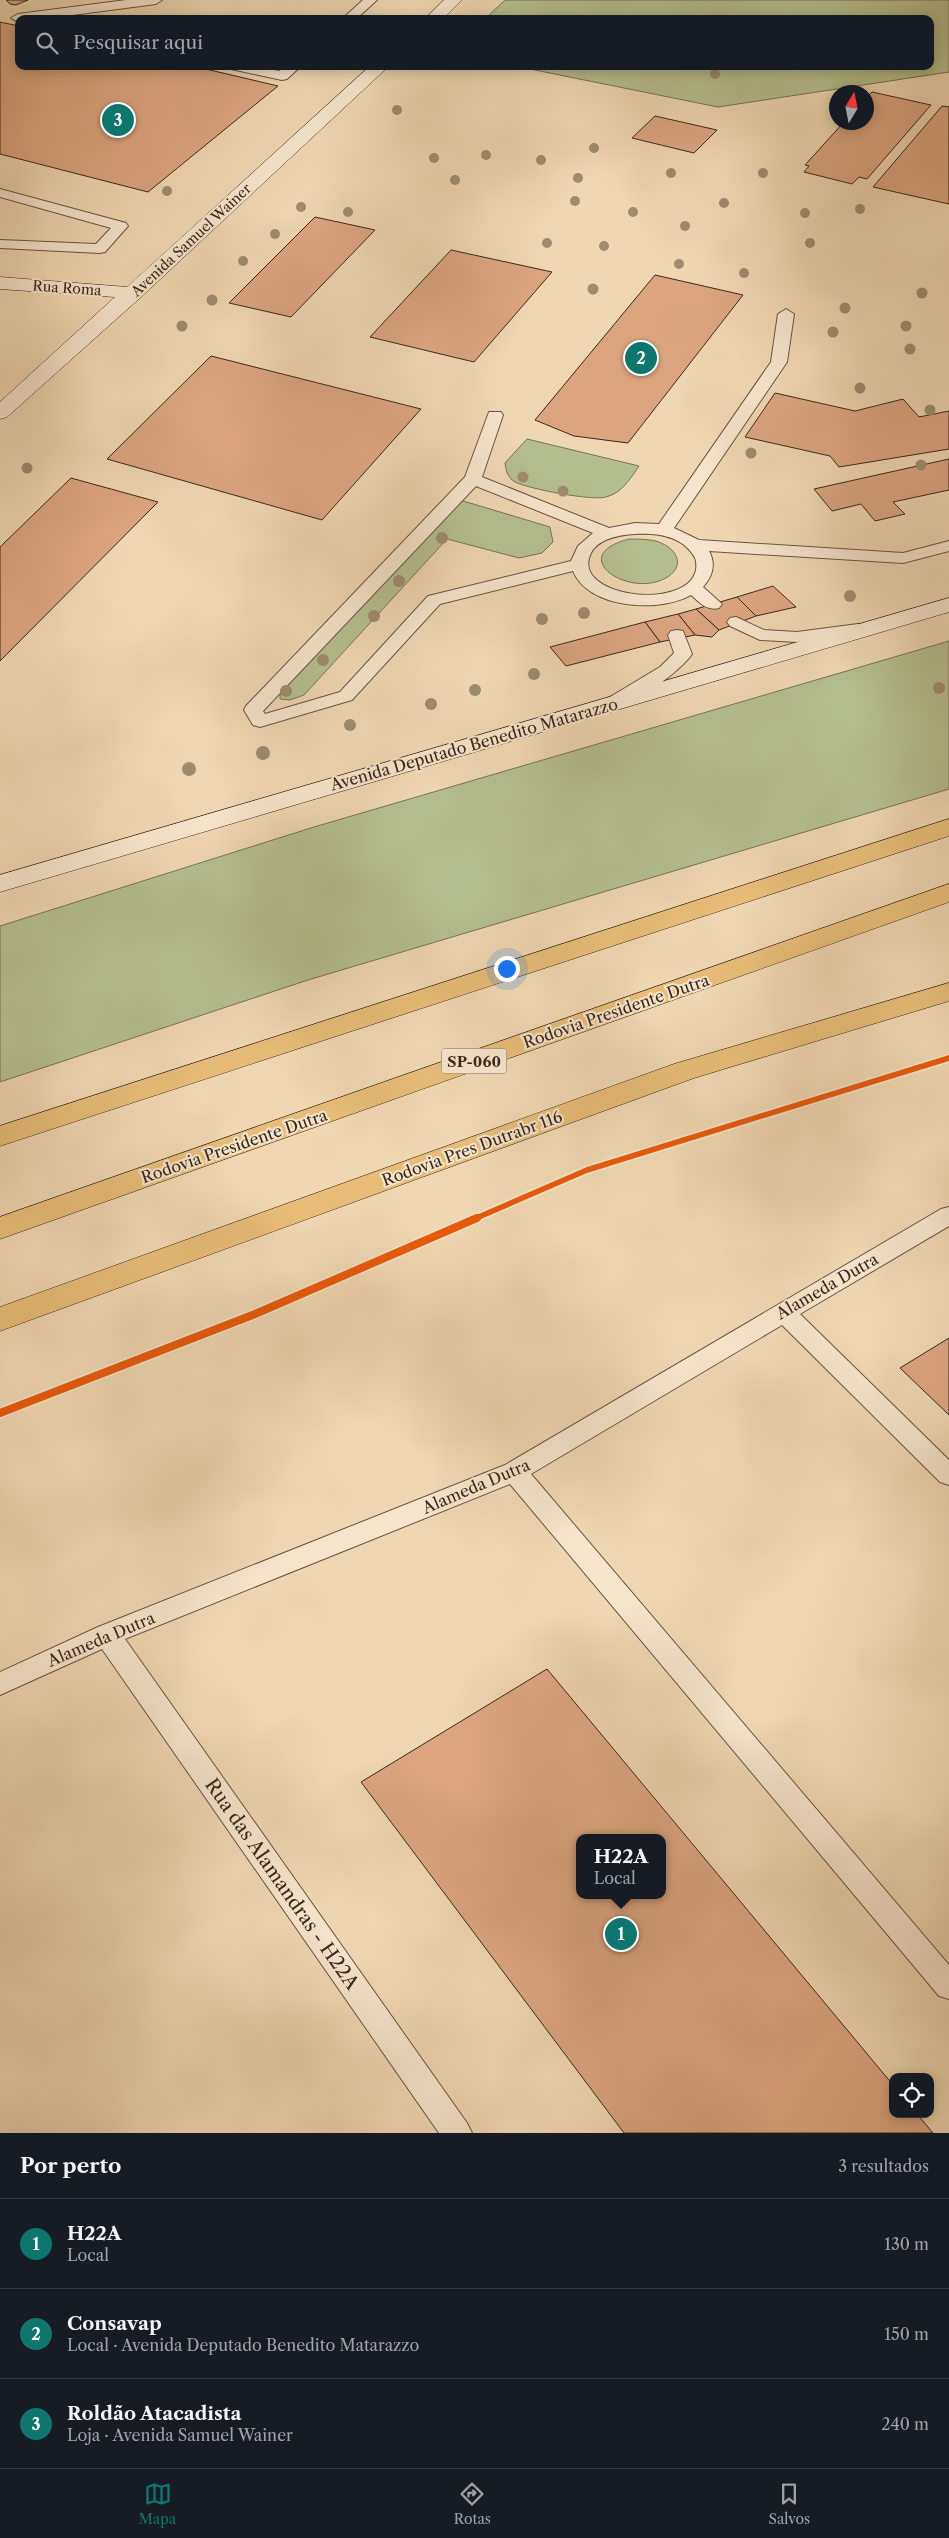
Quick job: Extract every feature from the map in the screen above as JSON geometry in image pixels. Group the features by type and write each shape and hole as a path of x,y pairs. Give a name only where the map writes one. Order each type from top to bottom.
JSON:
{"main road":[{"path":"437,15 454,0"},
{"name":"Avenida Samuel Wainer","path":"0,413 134,293 376,70"},
{"name":"Rua Roma","path":"0,283 134,293"},
{"name":"Avenida Deputado Benedito Matarazzo","path":"0,884 949,605"},
{"path":"5,1134 949,827"},
{"name":"Rodovia Presidente Dutra","path":"0,1228 949,893"},
{"name":"Rodovia Pres Dutrabr 116","path":"0,1319 684,1071 949,992"}],"lane":[{"path":"41,15 156,0"},
{"path":"353,15 371,0"},
{"path":"254,70 282,76 289,70"},
{"path":"0,193 121,226 100,249 0,244"},
{"path":"664,530 779,362 786,314"},
{"path":"496,415 473,479 253,710 260,722 346,696 434,600 579,564"},
{"path":"473,479 607,533"},
{"path":"625,529 664,530 681,536 694,545 704,556 706,566 703,578 694,588 657,600 634,600 614,595 596,587 584,576 579,564 582,552 592,541 607,533 625,529"},
{"path":"694,545 903,558 949,546"},
{"path":"694,588 714,604"},
{"path":"657,600 666,617"},
{"path":"736,622 760,635 797,637 875,627"},
{"path":"612,704 666,671 683,654 677,636"},
{"name":"Alameda Dutra","path":"0,1684 107,1635 514,1472 949,1215"},
{"path":"783,1312 949,1475"},
{"path":"514,1472 949,1986"},
{"name":"Rua das Alamandras - H22A","path":"107,1635 457,2133"}],"green space":[{"path":"505,0 949,0 949,72 863,85 829,85 829,90 718,107 535,70 934,70 934,15 489,15"},
{"path":"527,439 639,466 621,489 606,497 575,496 533,488 515,482 508,474 505,463"},
{"path":"460,500 550,527 553,542 542,553 519,558 447,539 304,695 290,700 280,699 280,690"},
{"path":"629,539 656,541 671,549 677,560 674,572 659,581 645,584 617,578 607,571 602,563 603,554 611,546"},
{"path":"949,641 949,789 308,980 0,1082 0,926 314,827"}],"building":[{"path":"6,0 28,0 16,5 10,4"},
{"path":"0,22 15,25 15,70 210,70 278,86 148,192 0,154"},
{"path":"874,92 931,105 867,179 859,177 852,184 804,172 809,166 805,165 837,130 874,130"},
{"path":"942,106 949,107 949,204 873,187"},
{"path":"655,116 717,130 694,153 632,138"},
{"path":"315,217 375,230 291,317 229,303"},
{"path":"451,250 552,272 474,362 370,337"},
{"path":"655,275 743,295 628,443 574,436 535,420"},
{"path":"211,356 421,409 322,520 107,459"},
{"path":"775,393 855,411 903,399 919,417 949,411 949,449 839,467 830,456 745,437"},
{"path":"949,459 949,490 893,502 905,514 875,521 861,504 832,511 814,489"},
{"path":"71,478 158,502 0,661 0,547"},
{"path":"773,586 796,607 756,616 737,597"},
{"path":"737,597 756,616 719,630 696,609"},
{"path":"696,609 719,630 712,637 695,635 678,614"},
{"path":"678,614 695,635 660,642 645,622"},
{"path":"645,622 660,642 566,666 550,647"},
{"path":"949,1338 949,1415 900,1368"},
{"path":"547,1669 889,2080 889,2118 920,2118 933,2133 624,2133 361,1782"}],"cycle path":[{"path":"0,1413 255,1314 587,1170 949,1058"}],"place":[{"name":"Roldão Atacadista","path":"118,120"},
{"name":"Consavap","path":"641,358"},
{"name":"H22A","path":"621,1934"}]}
